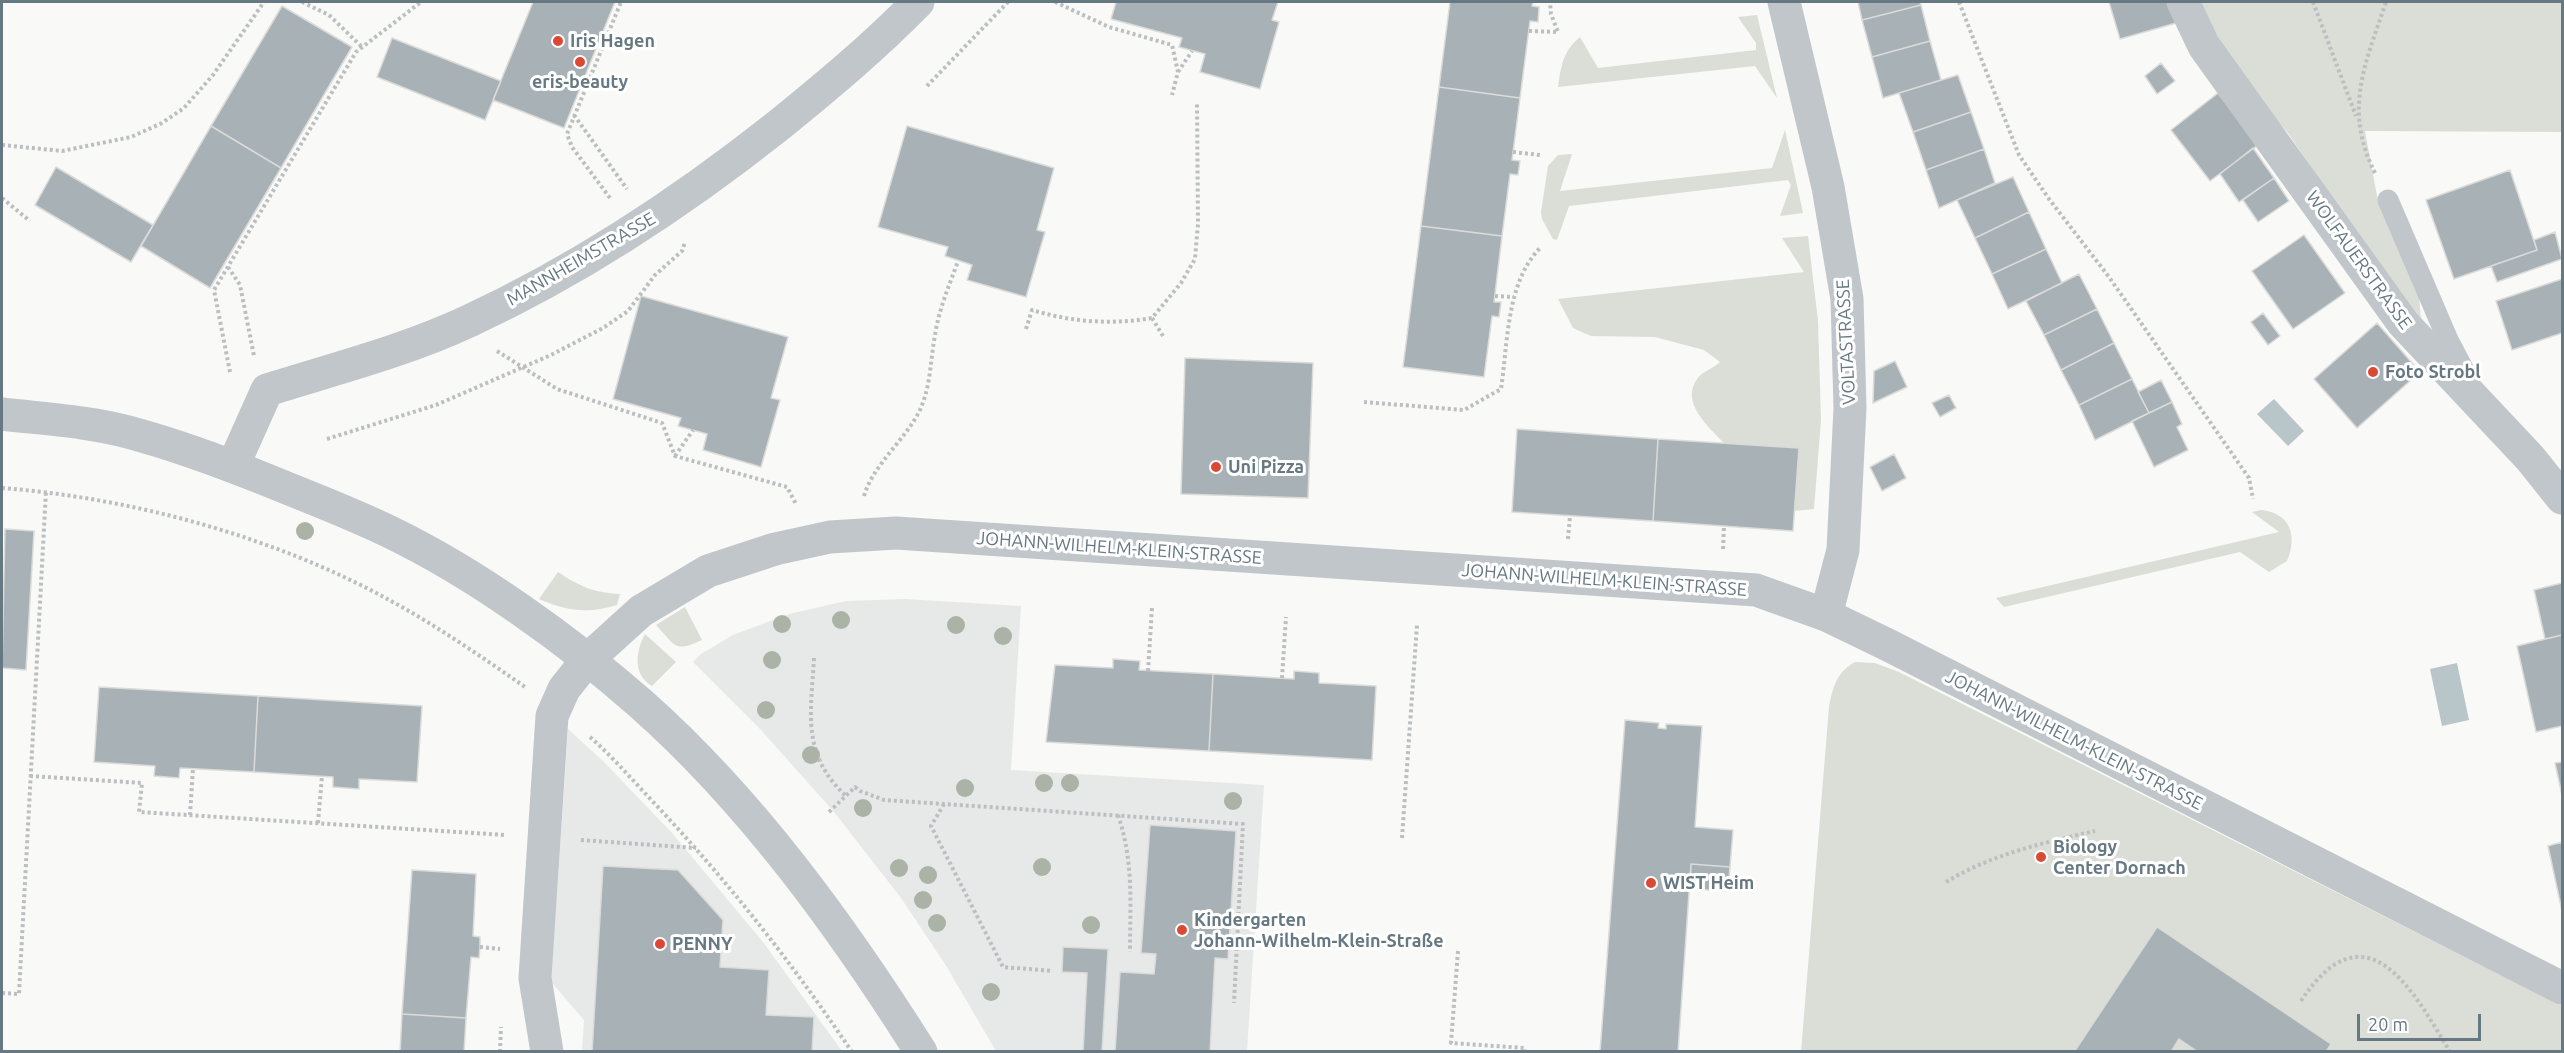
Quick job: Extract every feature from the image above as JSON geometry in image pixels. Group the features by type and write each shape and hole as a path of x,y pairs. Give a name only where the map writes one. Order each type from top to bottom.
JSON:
{"street":[{"name":"MANNHEIMSTRASSE","path":"233,466 267,390 376,356 466,322 555,279 670,207 723,169 836,79 918,2"},
{"name":"VOLTASTRASSE","path":"1784,2 1828,187 1847,299 1850,408 1843,550 1826,615"},
{"name":"WOLFAUERSTRASSE","path":"2183,2 2204,46 2403,323 2530,458 2562,498"},
{"path":"2,414 71,421 127,432 233,466 391,532 458,570 587,660 641,705 732,797 836,924 876,979 921,1052"},
{"name":"JOHANN-WILHELM-KLEIN-STRASSE","path":"547,1052 535,978 552,716 564,689 587,660 641,611 708,571 775,549 830,537 896,533 1756,590 1826,615 2562,988"}],"lane":[{"path":"2388,200 2448,340 2480,403"}],"path":[{"path":"2,145 62,151 130,137 162,123 184,108 213,75 241,31 264,2"},
{"path":"302,2 328,15 362,47"},
{"path":"230,372 214,290 356,52 421,2"},
{"path":"612,201 573,147 567,134 621,2"},
{"path":"927,86 1008,2"},
{"path":"1055,2 1109,27 1172,45 1178,72"},
{"path":"1529,31 1558,32 1551,14 1550,2"},
{"path":"1959,2 2019,155 2049,199 2109,277 2248,478 2253,499"},
{"path":"2313,2 2357,118 2363,150 2388,200"},
{"path":"2357,118 2364,71 2386,2"},
{"path":"1172,95 1178,72 1191,51"},
{"path":"1026,329 1032,310 1091,322 1118,324 1152,318 1181,283 1195,259 1198,224 1197,102"},
{"path":"574,115 628,190"},
{"path":"1513,152 1540,156"},
{"path":"2,198 30,221"},
{"path":"327,439 436,405 522,368 603,328 628,311 655,275 682,251 689,231"},
{"path":"1364,402 1464,410 1502,389 1514,297 1527,261 1540,248"},
{"path":"864,502 864,494 874,476 919,412 932,374 934,338 941,304 958,261"},
{"path":"228,267 240,285 256,366"},
{"path":"1495,296 1514,297"},
{"path":"1152,318 1163,336"},
{"path":"466,322 478,338 557,389 662,423 675,456"},
{"path":"675,456 693,430"},
{"path":"675,456 787,487 797,507"},
{"path":"2,488 46,491 127,504 206,526 315,564 391,601 525,688"},
{"path":"2,993 19,994 46,491"},
{"path":"1567,551 1570,516"},
{"path":"1723,561 1724,526"},
{"path":"1148,671 1152,608"},
{"path":"1282,678 1286,616"},
{"path":"1402,837 1418,625"},
{"path":"814,658 810,731 827,778 846,796"},
{"path":"586,733 696,848 784,954 852,1052"},
{"path":"190,815 193,768"},
{"path":"30,776 141,783 139,812 515,836"},
{"path":"318,824 322,776"},
{"path":"829,812 855,787 884,800 1243,824 1234,1004"},
{"path":"944,804 932,826 1003,967 1053,971"},
{"path":"1118,815 1127,843 1130,880 1130,952"},
{"path":"1946,882 1974,865 2008,852 2095,831"},
{"path":"577,840 696,848"},
{"path":"1690,876 1736,880"},
{"path":"480,947 507,950"},
{"path":"1458,951 1451,1043 1525,1048 1525,1052"},
{"path":"2301,1001 2323,972 2340,961 2364,957 2387,964 2410,988 2450,1052"}],"shaded area":[{"path":"2200,2 2562,2 2562,132 2365,131 2377,196 2419,296 2421,320 2375,262 2288,133 2243,81 2210,33"},
{"path":"1757,15 1777,98 1755,66 1558,87 1566,53 1580,37 1598,68 1756,50 1756,43 1738,17"},
{"path":"1785,130 1803,213 1780,216 1791,185 1788,180 1569,206 1557,240 1553,239 1542,219 1548,166 1558,155 1572,154 1560,191 1772,168"},
{"path":"1808,236 1818,321 1821,420 1814,509 1794,511 1798,448 1724,443 1704,422 1694,406 1693,388 1697,379 1720,362 1704,350 1655,337 1591,336 1573,328 1558,299 1804,272 1782,238"},
{"path":"2274,399 2304,431 2288,446 2257,414"},
{"path":"2261,510 2279,516 2289,527 2291,534 2292,542 2287,561 2269,572 2240,552 2004,607 1996,598 2279,532 2252,512"},
{"path":"558,572 587,588 620,594 617,605 596,610 577,610 539,599"},
{"path":"905,599 1021,606 1011,770 1264,785 1247,1051 996,1051 945,964 901,898 834,812 761,730 693,662 701,654 733,635 789,614 846,601"},
{"path":"685,607 702,640 680,647 656,625"},
{"path":"645,634 676,662 652,686 641,675 638,662 639,648"},
{"name":"Biology Center Dornach","path":"1855,662 1875,663 1899,672 2562,1006 2562,1051 1801,1052 1829,707 1836,681 1843,671"},
{"path":"2457,663 2469,720 2442,726 2430,669"},
{"path":"568,729 604,762 672,833 763,942 842,1051 582,1051 584,1020 551,982"}],"building":[{"name":"Iris Hagen","path":"533,2 615,2 564,128 493,100"},
{"path":"1116,2 1278,2 1272,20 1279,22 1260,89 1200,72 1205,54 1179,47 1182,38 1111,19"},
{"path":"1450,2 1533,2 1532,6 1539,7 1538,22 1530,21 1520,98 1439,87"},
{"path":"1858,2 1920,2 1921,5 1862,20"},
{"path":"2109,2 2169,2 2176,23 2120,39"},
{"path":"1921,5 1930,41 1872,57 1862,20"},
{"path":"282,6 352,47 281,168 211,126"},
{"path":"392,38 501,81 485,120 377,77"},
{"path":"1930,41 1941,80 1883,98 1872,57"},
{"path":"2161,63 2175,81 2157,94 2145,76"},
{"path":"1958,75 1971,112 1913,132 1899,93"},
{"path":"1439,87 1520,98 1512,160 1520,161 1518,175 1510,174 1502,236 1421,226"},
{"path":"2218,93 2258,145 2210,181 2171,130"},
{"path":"1971,112 1984,149 1926,170 1913,132"},
{"path":"211,126 281,168 210,288 141,246"},
{"path":"907,126 1054,168 1037,230 1045,232 1026,297 967,280 972,265 945,256 948,247 878,227"},
{"path":"2253,148 2274,178 2239,202 2220,174"},
{"path":"1984,149 1995,183 1939,208 1926,170"},
{"path":"56,167 153,225 131,262 35,205"},
{"path":"2510,170 2537,250 2454,279 2426,200"},
{"path":"2013,177 2029,212 1975,238 1957,200"},
{"path":"2274,178 2289,201 2258,222 2243,200"},
{"path":"2029,212 2046,249 1992,274 1975,238"},
{"path":"1421,226 1502,236 1494,302 1501,302 1499,317 1492,316 1484,377 1403,367"},
{"path":"2555,232 2562,259 2497,282 2491,266 2537,250 2534,240"},
{"path":"2304,235 2345,293 2293,329 2252,271"},
{"path":"2046,249 2062,283 2008,309 1992,274"},
{"path":"2079,274 2097,309 2044,335 2026,301"},
{"path":"2562,279 2562,333 2512,350 2496,301"},
{"path":"641,296 788,337 771,398 780,400 761,467 703,450 707,434 678,426 681,418 613,399"},
{"path":"2097,309 2114,343 2061,370 2044,335"},
{"path":"2263,313 2280,336 2268,345 2251,322"},
{"path":"2377,323 2420,372 2357,428 2314,379"},
{"path":"2114,343 2132,379 2079,405 2061,370"},
{"path":"1185,358 1313,363 1308,498 1181,494"},
{"path":"1895,361 1907,387 1873,403 1874,371"},
{"path":"2132,379 2149,413 2095,440 2079,405"},
{"path":"2161,380 2172,402 2149,413 2138,392"},
{"path":"1949,395 1956,408 1940,417 1932,403"},
{"path":"2172,402 2182,424 2177,427 2188,450 2154,467 2132,421"},
{"path":"1517,429 1658,439 1653,521 1512,512"},
{"path":"1658,439 1799,448 1793,531 1653,521"},
{"path":"1894,454 1906,478 1882,491 1870,467"},
{"path":"5,529 34,531 26,670 2,668"},
{"path":"2562,583 2562,635 2545,639 2534,590"},
{"path":"2562,635 2562,726 2536,732 2517,646"},
{"path":"1113,659 1140,661 1139,670 1213,674 1209,751 1046,742 1055,665 1113,668"},
{"path":"1294,671 1319,673 1319,683 1376,686 1372,760 1209,751 1213,674 1294,679"},
{"path":"99,687 258,696 254,772 180,768 179,778 154,776 155,766 94,762"},
{"path":"258,696 422,706 417,782 359,779 359,789 333,787 333,777 254,772"},
{"name":"WIST Heim","path":"1625,720 1659,723 1658,728 1666,729 1666,724 1702,726 1695,827 1733,830 1730,867 1691,864 1678,1052 1600,1052"},
{"path":"2562,762 2562,795 2555,763"},
{"path":"1150,825 1236,831 1228,959 1215,958 1210,1052 1115,1052 1120,972 1154,974 1156,954 1141,953"},
{"path":"2562,842 2562,911 2548,846"},
{"path":"1691,864 1730,867 1728,891 1690,889"},
{"name":"PENNY","path":"603,866 678,870 723,920 720,967 769,970 766,1015 814,1017 812,1052 592,1052"},
{"path":"412,870 476,874 473,936 480,937 480,947 479,958 471,957 466,1018 402,1014"},
{"path":"2157,927 2331,1044 2326,1052 2198,1052 2179,1039 2171,1052 2074,1052"},
{"path":"1063,947 1108,949 1102,1052 1083,1052 1087,973 1062,972"},
{"path":"402,1014 466,1018 464,1052 400,1052"}],"place":[{"name":"Iris Hagen","path":"558,41"},
{"name":"eris-beauty","path":"580,62"},
{"name":"Foto Strobl","path":"2373,372"},
{"name":"Uni Pizza","path":"1216,467"},
{"name":"Biology Center Dornach","path":"2041,857"},
{"name":"WIST Heim","path":"1651,883"},
{"name":"Kindergarten Johann-Wilhelm-Klein-Straße","path":"1182,930"},
{"name":"PENNY","path":"660,944"}]}
